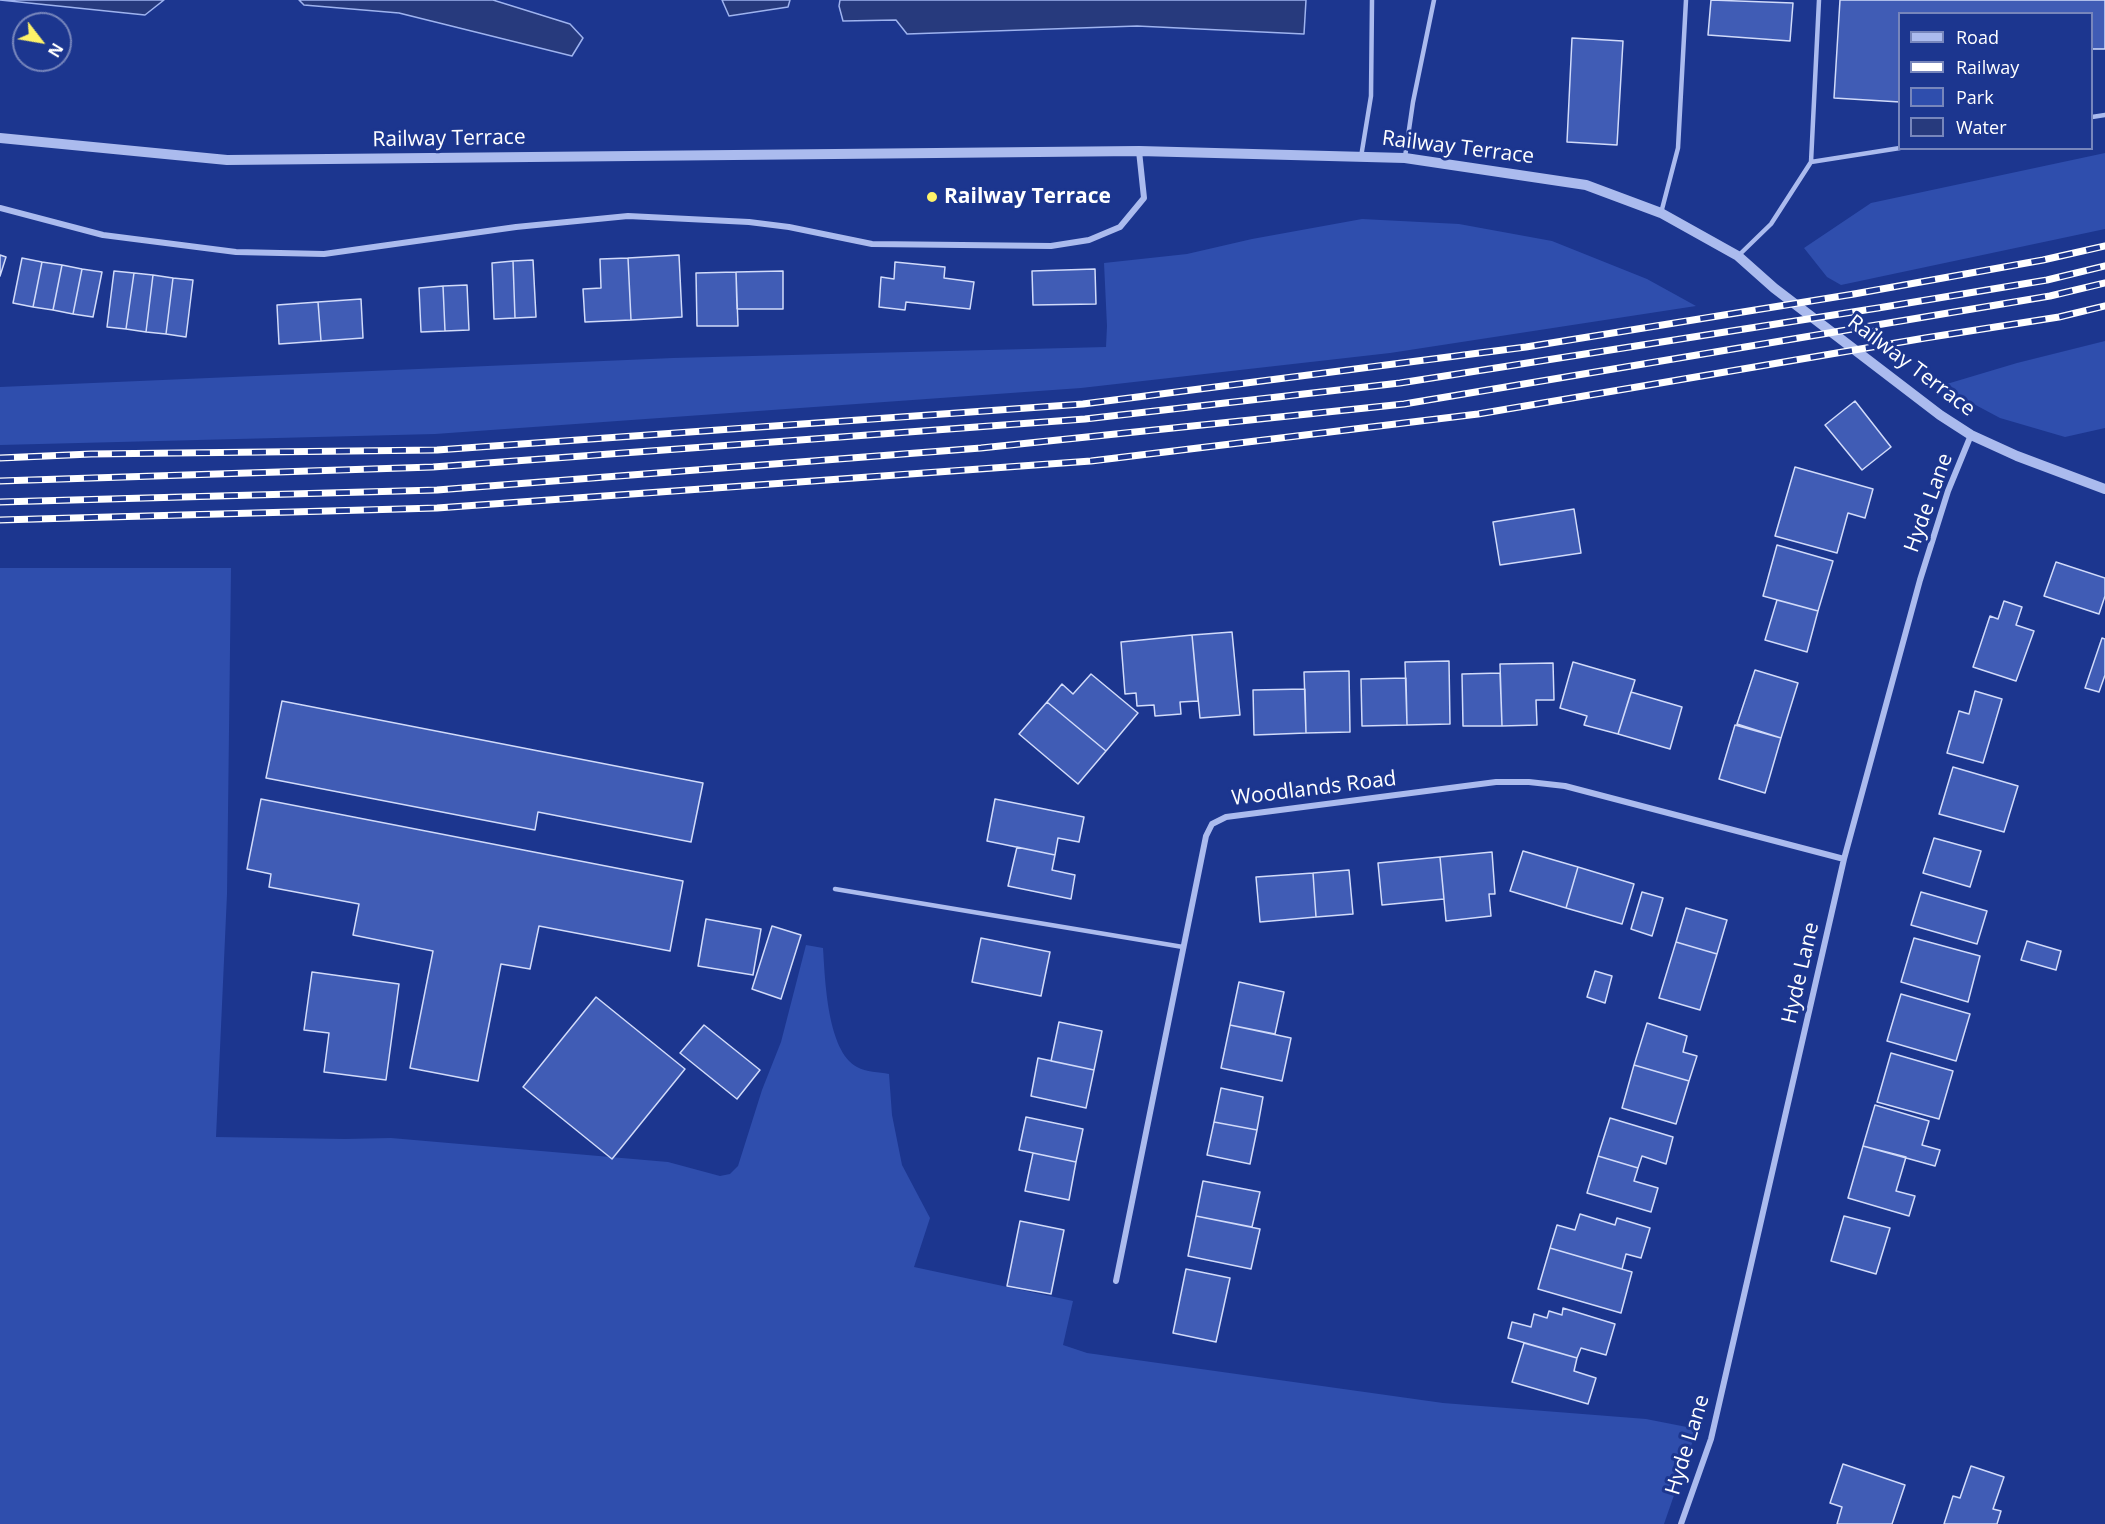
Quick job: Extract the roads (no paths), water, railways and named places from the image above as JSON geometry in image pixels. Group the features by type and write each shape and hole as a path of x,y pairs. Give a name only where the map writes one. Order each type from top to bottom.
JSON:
{"street":[{"name":"Railway Terrace","path":"0,138 227,160 1139,151 1405,158 1586,185 1661,213 1738,256 1774,288 1941,415 1971,435 2028,460 2105,489"},
{"path":"0,208 103,235 236,252 324,254 516,227 628,216 789,226 872,244 1051,246 1089,240 1120,227 1144,198 1139,151"},
{"name":"Hyde Lane","path":"1681,1524 1711,1439 1844,859 1920,580 1948,490 1971,435"},
{"name":"Woodlands Road","path":"1116,1281 1206,836 1212,824 1226,817 1496,782 1529,782 1565,786 1844,859"}],"lane":[{"path":"1361,157 1371,96 1371,0"},
{"path":"1405,158 1413,102 1434,0"},
{"path":"1661,213 1678,148 1686,0"},
{"path":"1738,256 1772,224 1811,162 1819,0"},
{"path":"1811,162 1898,148"},
{"path":"835,889 1183,947"}],"water":[{"path":"0,0 164,0 145,15"},
{"path":"299,0 493,0 570,24 583,38 572,56 399,13 304,5"},
{"path":"722,0 790,0 788,7 729,16"},
{"path":"840,0 1306,0 1304,34 1137,26 907,34 896,20 843,21 839,6"}],"railway":[{"path":"0,458 91,454 437,450 1083,404 1526,347 1854,294 2043,260 2105,246"},
{"path":"0,481 433,467 1085,419 1400,383 2047,280 2105,266"},
{"path":"0,502 437,490 981,448 1404,404 2050,296 2105,283"},
{"path":"0,520 437,508 1091,461 1478,414 2059,317 2105,306"}],"place":[{"name":"Railway Terrace","path":"932,197"}]}
